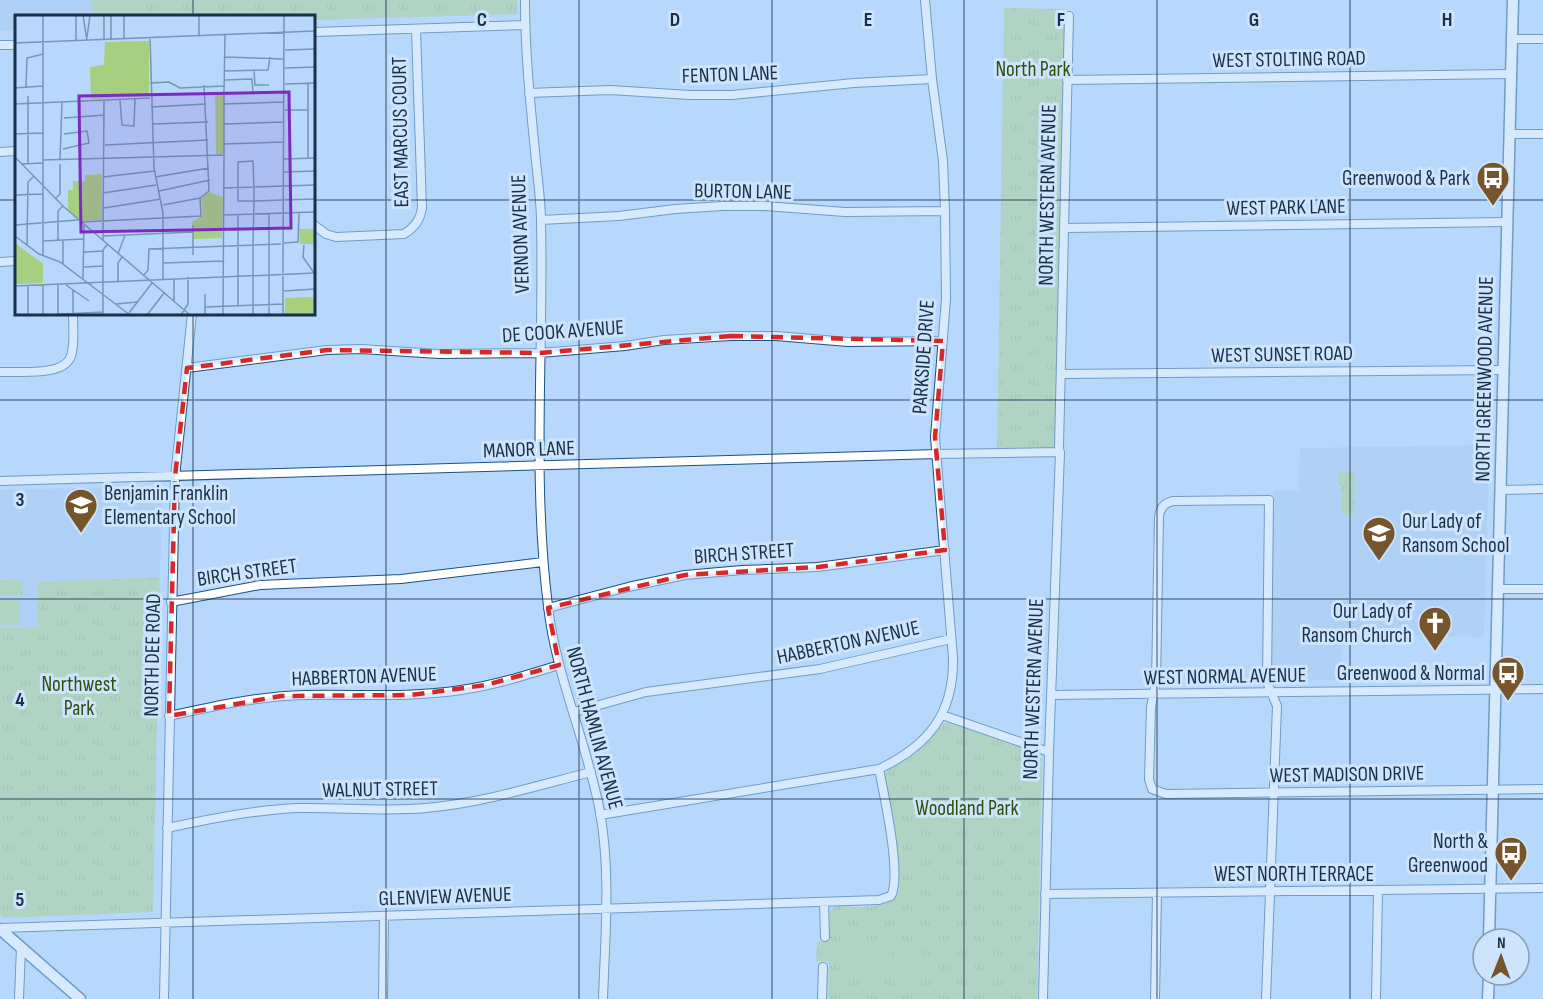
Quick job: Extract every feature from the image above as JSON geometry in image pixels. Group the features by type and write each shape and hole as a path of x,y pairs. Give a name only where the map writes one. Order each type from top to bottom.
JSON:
{"main road":[{"name":"NORTH GREENWOOD AVENUE","path":"1489,927 1513,0"},
{"path":"0,928 80,999"}],"street":[{"name":"VERNON AVENUE","path":"525,0 529,93 542,220 539,466"},
{"name":"PARKSIDE DRIVE","path":"925,0 932,80 943,161 947,269 936,427 952,680 948,701 942,715"},
{"name":"NORTH WESTERN AVENUE","path":"1043,999 1069,16"},
{"path":"315,32 525,25"},
{"name":"EAST MARCUS COURT","path":"315,226 326,234 336,237 404,234 420,217 422,208 416,30"},
{"path":"1512,39 1543,39"},
{"name":"WEST STOLTING ROAD","path":"1067,80 1511,74"},
{"name":"FENTON LANE","path":"529,93 610,90 732,95 854,82 932,80"},
{"path":"1509,134 1543,134"},
{"path":"0,152 15,151"},
{"name":"BURTON LANE","path":"542,220 608,217 722,206 765,206 867,213 945,211"},
{"name":"WEST PARK LANE","path":"1065,228 1507,222"},
{"path":"0,262 15,261"},
{"path":"0,372 51,371 66,364 70,359 72,349 73,315"},
{"name":"NORTH DEE ROAD","path":"164,999 174,477 192,315"},
{"name":"DE COOK AVENUE","path":"187,368 327,350 361,349 451,354 540,353 625,346 664,340 731,336 776,336 848,342 943,341"},
{"name":"WEST SUNSET ROAD","path":"1061,374 1503,370"},
{"name":"MANOR LANE","path":"0,481 1059,449"},
{"name":"NORTH HAMLIN AVENUE","path":"539,466 543,562 548,608 559,665 591,772 600,815 606,909 603,999"},
{"path":"1500,490 1543,489"},
{"path":"1154,694 1161,508 1173,501 1269,500 1267,682 1277,706 1266,999"},
{"name":"BIRCH STREET","path":"548,608 685,575 818,567 945,550"},
{"name":"BIRCH STREET","path":"171,602 260,585 401,579 543,562"},
{"path":"1498,589 1543,589"},
{"name":"HABBERTON AVENUE","path":"574,712 646,692 820,669 951,639"},
{"name":"HABBERTON AVENUE","path":"169,716 238,701 281,696 390,696 461,690 512,679 559,665"},
{"name":"WEST NORMAL AVENUE","path":"1051,695 1543,689"},
{"name":"WEST MADISON DRIVE","path":"1154,694 1151,707 1149,779 1152,789 1166,794 1543,789"},
{"path":"600,815 879,769 913,750 931,732 942,715 1049,752"},
{"name":"GLENVIEW AVENUE","path":"0,928 879,900 891,896 894,885 889,815 879,769"},
{"name":"WALNUT STREET","path":"167,828 275,810 405,809 449,805 495,797 591,772"},
{"name":"WEST NORTH TERRACE","path":"1045,894 1543,888"},
{"path":"1376,999 1378,891"},
{"path":"1155,999 1157,893"},
{"path":"824,902 825,937"},
{"path":"383,999 384,916"},
{"path":"19,999 21,947"},
{"path":"822,999 823,967"}],"highlighted area":[{"path":"731,336 943,341 935,437 945,550 818,567 685,575 548,608 559,665 486,685 411,695 281,696 169,716 175,477 187,368 327,350 540,353"}],"shaded area":[{"path":"0,0 517,0 517,14 315,20 315,15 15,15 15,30 0,31"},
{"name":"Our Lady of Ransom School","path":"1489,445 1484,637 1342,634 1341,680 1276,681 1269,673 1273,491 1299,491 1300,448"},
{"name":"Benjamin Franklin Elementary School","path":"163,486 160,577 37,582 38,627 0,628 0,490"}],"green space":[{"path":"91,0 517,0 517,14 315,20 315,15 92,15"},
{"path":"94,0 149,0 129,10 95,13"},
{"name":"North Park","path":"1004,8 1065,9 1056,448 997,449"},
{"path":"1339,472 1355,473 1354,515 1341,514 1342,485 1338,485"},
{"name":"Northwest Park","path":"160,577 153,912 4,918 0,914 0,628 38,627 37,582"},
{"path":"0,580 22,580 23,595 0,596"},
{"path":"19,599 20,625 0,625 0,600"},
{"name":"Woodland Park","path":"944,723 950,723 1035,752 1042,759 1037,999 828,999 829,961 816,961 817,942 829,942 830,911 836,906 881,905 895,897 899,889 895,829 884,779 886,772 917,753"},
{"path":"859,941 860,978 848,979 847,942"},
{"path":"907,945 908,972 896,972 895,946"},
{"path":"910,945 922,945 923,971 911,971"},
{"path":"877,946 877,972 865,973 864,947"},
{"path":"880,946 892,946 893,972 881,973"}],"place":[{"name":"Greenwood & Park","path":"1493,207"},
{"name":"Benjamin Franklin Elementary School","path":"81,534"},
{"name":"Our Lady of Ransom School","path":"1379,562"},
{"name":"Our Lady of Ransom Church","path":"1435,652"},
{"name":"Greenwood & Normal","path":"1508,702"},
{"name":"North & Greenwood","path":"1511,882"}]}
